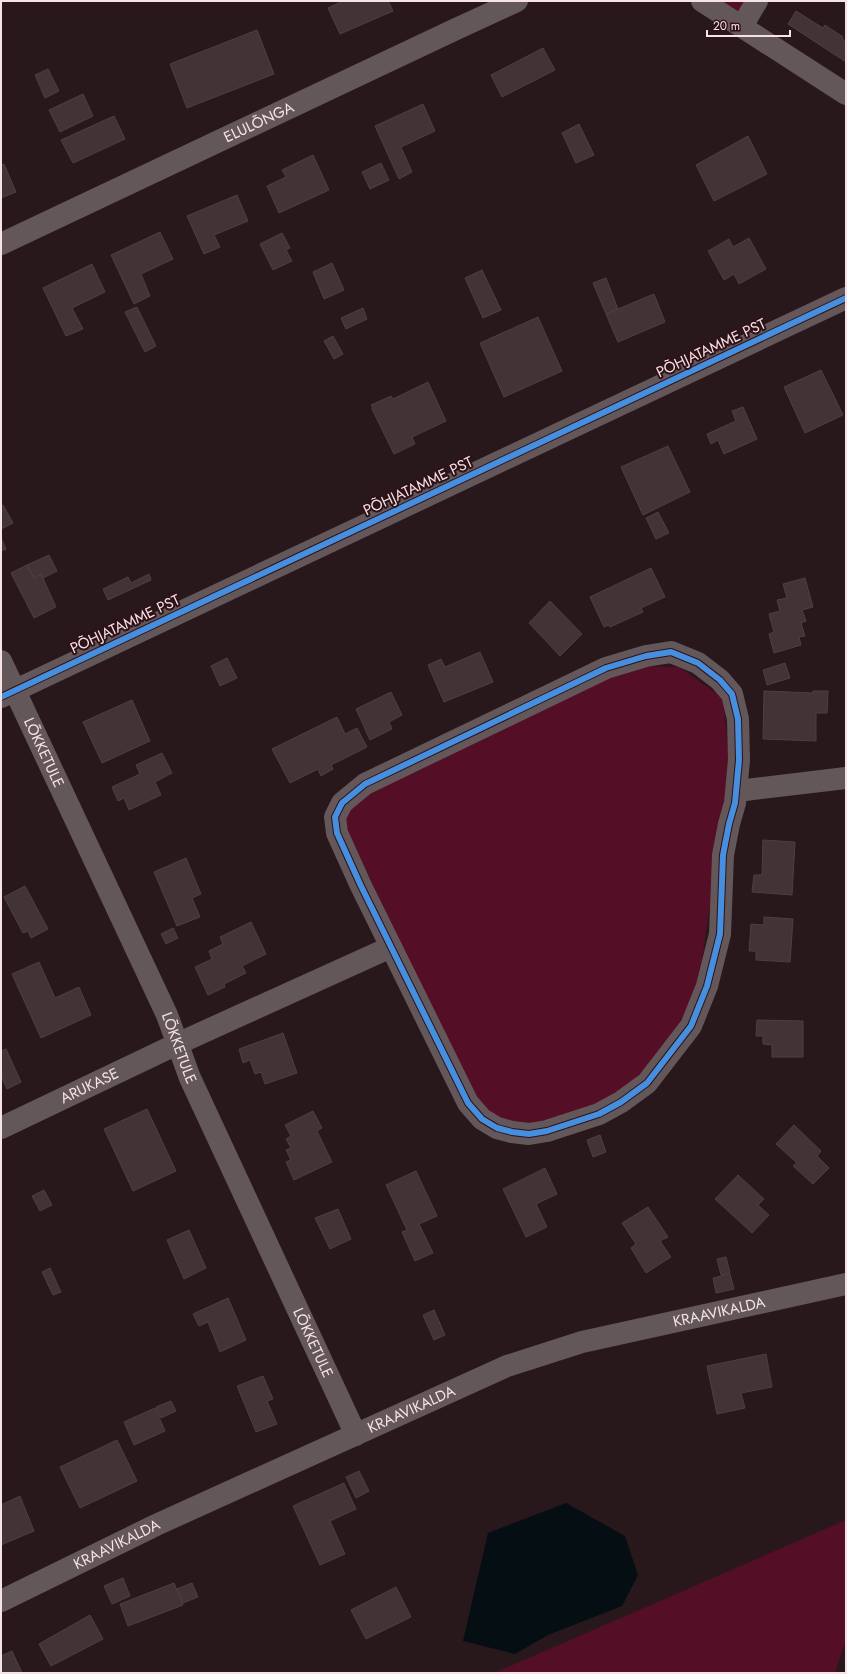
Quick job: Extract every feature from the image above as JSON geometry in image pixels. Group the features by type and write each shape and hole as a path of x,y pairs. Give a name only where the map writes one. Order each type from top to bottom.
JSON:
{"street":[{"name":"ELULÕNGA","path":"1,244 517,1"},
{"path":"702,1 846,94"},
{"path":"742,26 757,1"},
{"name":"PÕHJATAMME PST","path":"8,693 846,298"},
{"path":"671,652 698,663 720,680 732,694 738,719 739,760 736,791 723,855 720,934 708,986 691,1026 647,1083 621,1102 599,1114 547,1131 529,1134 497,1128 482,1119 468,1103 391,947 337,833 335,817 342,804 365,784 606,668 646,656 671,652"},
{"name":"LÕKKETULE","path":"1,661 8,693 167,1015 190,1078 356,1435"},
{"path":"736,791 846,778"},
{"name":"ARUKASE","path":"1,1128 178,1044 391,947"},
{"name":"KRAAVIKALDA","path":"1,1601 156,1525 507,1366 582,1342 846,1284"}],"shaded area":[{"path":"712,1 752,1 741,19"},
{"path":"629,666 679,667 723,698 730,767 695,1009 673,1043 612,1100 538,1129 499,1124 479,1108 345,827 348,807 361,795"},
{"path":"566,1503 625,1536 638,1575 622,1606 548,1635 515,1654 463,1641 488,1533"},
{"path":"846,1520 846,1640 835,1673 494,1673"}],"building":[{"path":"343,1 388,1 393,11 340,34 328,8"},
{"path":"796,11 823,28 825,25 843,37 842,39 846,41 846,52 844,54 846,55 846,62 788,24"},
{"path":"257,30 274,74 187,108 170,64"},
{"path":"543,48 555,70 502,97 491,75"},
{"path":"48,69 59,91 45,98 35,75"},
{"path":"83,94 93,116 60,132 49,110"},
{"path":"423,104 435,131 401,147 412,172 399,179 375,126"},
{"path":"114,116 125,139 73,163 61,140"},
{"path":"579,124 594,155 576,163 562,133"},
{"path":"748,136 767,174 714,201 696,165"},
{"path":"313,155 329,190 279,213 267,186 286,177 282,170"},
{"path":"381,163 389,180 370,189 362,172"},
{"path":"4,164 16,192 1,198 1,165"},
{"path":"237,195 248,221 214,235 220,247 204,254 187,216"},
{"path":"160,232 173,259 141,274 150,296 134,304 111,255"},
{"path":"282,233 290,248 286,250 292,261 273,270 260,244"},
{"path":"749,238 766,269 739,284 734,274 724,280 708,251 729,239 733,247"},
{"path":"332,263 344,290 324,299 313,272"},
{"path":"92,264 105,292 72,308 83,329 66,336 43,288"},
{"path":"482,270 501,310 483,318 465,278"},
{"path":"606,278 618,309 606,314 593,283"},
{"path":"654,294 665,322 618,342 606,314"},
{"path":"137,307 156,346 145,352 125,312"},
{"path":"363,308 367,319 346,329 341,318"},
{"path":"538,317 562,371 504,397 480,343"},
{"path":"333,336 343,354 334,359 324,341"},
{"path":"821,370 843,415 805,433 784,387"},
{"path":"428,382 446,421 412,437 415,444 394,454 371,405 391,396 393,399"},
{"path":"743,407 757,439 724,454 718,440 711,444 707,434 736,421 732,411"},
{"path":"668,446 690,492 643,515 621,467"},
{"path":"3,505 13,523 1,529 1,506"},
{"path":"658,512 669,533 656,539 646,518"},
{"path":"1,538 6,549 1,551"},
{"path":"49,555 57,571 43,578 41,574 34,578 27,565"},
{"path":"27,565 34,578 41,574 56,607 34,618 11,573"},
{"path":"651,568 665,597 641,608 643,612 610,627 609,625 604,627 590,597"},
{"path":"149,574 151,580 108,600 103,589 128,577 131,583"},
{"path":"805,578 813,607 802,610 806,621 801,623 805,636 799,637 801,645 774,653 769,634 774,632 769,614 780,611 777,600 787,598 783,584"},
{"path":"550,601 582,634 560,656 529,623"},
{"path":"480,652 493,682 444,702 428,665 441,659 445,667"},
{"path":"227,658 237,678 220,686 211,666"},
{"path":"785,663 790,678 767,685 763,670"},
{"path":"764,691 813,693 813,691 828,691 827,713 816,713 816,741 763,739"},
{"path":"391,692 402,715 389,722 392,729 370,740 356,709"},
{"path":"132,700 150,741 102,763 83,722"},
{"path":"337,717 345,734 357,728 367,747 331,765 333,769 321,776 318,769 290,783 272,749"},
{"path":"162,753 172,773 155,782 161,795 129,810 124,798 118,801 112,787 140,774 136,765"},
{"path":"763,840 795,842 792,895 752,892 754,875 762,875"},
{"path":"186,858 201,894 192,898 200,917 177,926 154,872"},
{"path":"25,886 48,929 31,938 28,931 23,933 4,897"},
{"path":"764,917 793,919 790,962 756,960 756,951 749,951 751,924 764,925"},
{"path":"251,922 266,954 242,966 246,973 224,984 225,987 208,995 195,967 212,959 209,951 223,944 220,937"},
{"path":"173,928 178,938 166,944 161,934"},
{"path":"39,962 55,998 79,987 91,1015 41,1038 12,974"},
{"path":"757,1020 803,1021 803,1057 772,1057 772,1045 763,1044 763,1036 756,1036"},
{"path":"283,1033 297,1073 265,1084 261,1072 255,1074 250,1060 243,1063 239,1049"},
{"path":"6,1049 21,1082 7,1089 1,1076 1,1051"},
{"path":"147,1109 176,1171 133,1191 104,1129"},
{"path":"313,1111 322,1128 317,1131 332,1162 294,1180 286,1162 291,1160 286,1150 291,1148 286,1139 291,1136 285,1125"},
{"path":"794,1125 821,1151 817,1156 829,1168 813,1184 793,1166 797,1163 776,1144"},
{"path":"600,1135 606,1152 593,1157 587,1140"},
{"path":"545,1168 557,1194 536,1204 547,1227 526,1237 503,1189"},
{"path":"416,1171 437,1216 419,1224 433,1253 415,1261 402,1232 407,1230 386,1185"},
{"path":"738,1175 764,1199 758,1205 769,1215 752,1233 715,1199"},
{"path":"44,1190 52,1205 40,1211 32,1196"},
{"path":"648,1207 668,1237 660,1241 671,1257 646,1273 631,1248 636,1244 622,1223"},
{"path":"338,1209 351,1239 330,1249 315,1218"},
{"path":"189,1230 206,1268 184,1279 167,1240"},
{"path":"726,1257 730,1273 721,1275 717,1259"},
{"path":"50,1268 61,1292 53,1295 42,1272"},
{"path":"730,1274 734,1289 716,1293 713,1278"},
{"path":"228,1298 246,1340 220,1352 208,1322 199,1326 193,1314"},
{"path":"434,1310 445,1335 434,1340 423,1315"},
{"path":"766,1354 772,1387 741,1393 745,1408 717,1414 707,1366"},
{"path":"263,1376 273,1399 267,1401 277,1424 256,1432 237,1386"},
{"path":"171,1401 176,1411 161,1418 156,1407"},
{"path":"155,1408 165,1431 134,1445 124,1422"},
{"path":"117,1440 137,1481 80,1508 60,1467"},
{"path":"359,1471 369,1491 356,1498 346,1477"},
{"path":"344,1483 356,1509 330,1521 345,1554 320,1565 293,1506"},
{"path":"20,1496 34,1531 1,1545 1,1505"},
{"path":"123,1578 130,1596 112,1604 104,1586"},
{"path":"174,1583 183,1605 128,1626 120,1604"},
{"path":"192,1583 198,1597 183,1603 177,1589"},
{"path":"396,1587 411,1617 366,1639 351,1610"},
{"path":"90,1615 103,1639 51,1666 39,1644"},
{"path":"12,1651 22,1673 1,1673 1,1656"}],"cycle path":[{"path":"1,697 846,298"},
{"path":"671,652 698,663 720,680 732,694 738,719 739,760 735,803 723,855 720,934 707,986 691,1026 647,1083 621,1102 599,1114 547,1131 529,1134 497,1128 482,1119 468,1103 361,886 337,833 335,817 342,803 365,784 606,668 646,656 671,652"}]}
